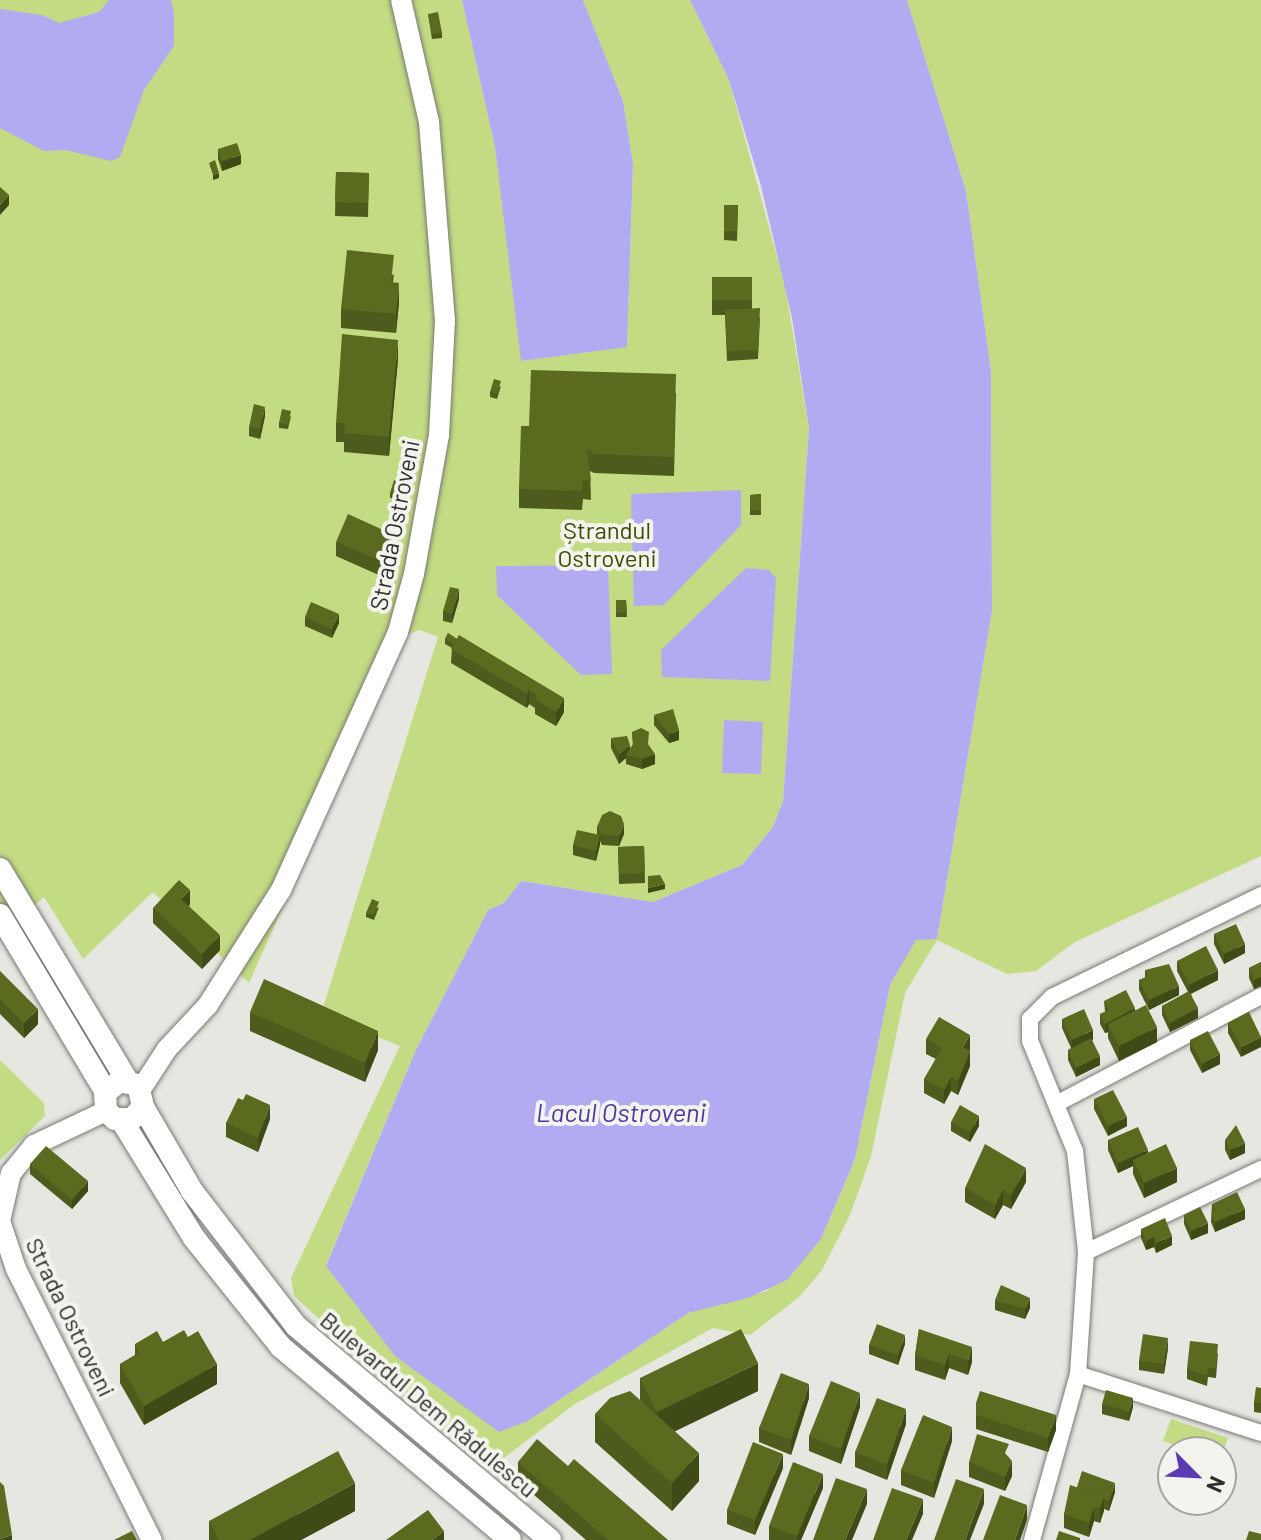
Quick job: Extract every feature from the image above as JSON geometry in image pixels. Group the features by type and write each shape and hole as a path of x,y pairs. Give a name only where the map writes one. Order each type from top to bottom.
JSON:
{"main road":[{"name":"Bulevardul Dem Rădulescu","path":"0,869 207,1213 296,1326 550,1540"},
{"path":"0,915 110,1104 194,1238 281,1347 510,1540"},
{"path":"135,1089 137,1116 110,1104 135,1089"}],"street":[{"name":"Strada Ostroveni","path":"135,1089 208,1005 281,890 398,632 422,539 444,374 444,269 429,122 401,0"},
{"path":"1032,1540 1078,1374 1086,1252 1082,1182 1058,1103 1030,1041 1028,1029 1035,1010 1261,895"},
{"path":"1058,1103 1261,996"},
{"name":"Strada Ostroveni","path":"110,1104 48,1134 20,1160 1,1189 0,1221 9,1252 152,1540"},
{"path":"1086,1252 1261,1169"},
{"path":"1078,1374 1261,1433"}],"green space":[{"name":"Ștrandul Ostroveni","path":"0,0 462,0 495,147 522,361 627,346 633,164 623,101 583,0 690,0 729,80 785,286 809,428 783,801 773,827 742,865 653,902 521,881 504,903 488,910 415,1052 326,1265 528,1421 688,1313 767,1291 821,1239 855,1159 890,985 916,939 937,939 992,611 991,371 966,191 907,0 1261,0 1261,856 1075,942 1036,971 1007,974 937,940 905,993 871,1156 850,1215 822,1270 799,1297 750,1335 713,1328 575,1404 492,1467 432,1422 294,1296 291,1278 400,1046 321,1014 438,637 420,630 405,635 249,983 153,892 83,959 44,897 20,917 109,1068 101,1073 0,933"},
{"path":"0,1060 44,1103 45,1116 0,1160"},
{"path":"1171,1419 1222,1436 1165,1436"}],"water":[{"path":"109,0 171,0 174,13 174,46 144,90 120,157 111,161 66,150 44,151 0,128 0,9 42,15 59,23 99,12"},
{"path":"462,0 583,0 623,101 633,164 627,347 521,361 495,147"},
{"name":"Lacul Ostroveni","path":"690,0 907,0 966,191 991,371 992,611 937,939 916,940 890,985 855,1159 821,1239 787,1280 748,1298 688,1313 528,1421 499,1432 395,1356 326,1266 415,1052 488,910 504,903 521,881 653,902 742,865 773,827 783,801 809,428 792,318 761,186 729,80"},
{"path":"741,490 741,525 664,605 634,606 631,494"},
{"path":"608,565 612,674 581,675 497,595 496,566"},
{"path":"746,568 769,570 776,578 770,681 662,677 661,650"},
{"path":"724,720 763,722 761,774 722,773"}],"building":[{"path":"438,12 442,33 432,34 428,14"},
{"path":"237,143 241,155 222,161 218,149"},
{"path":"215,160 219,173 213,175 209,163"},
{"path":"336,172 369,173 368,203 335,202"},
{"path":"0,187 9,195 0,205"},
{"path":"724,205 738,205 737,231 724,231"},
{"path":"347,250 394,255 391,282 399,283 396,314 341,309"},
{"path":"712,277 752,277 752,300 712,300"},
{"path":"760,308 758,350 727,351 725,310"},
{"path":"342,334 398,340 389,437 344,433 345,423 336,423"},
{"path":"531,370 676,374 674,457 594,454 587,449 591,481 583,480 582,491 519,489 521,426 529,426"},
{"path":"494,379 501,381 497,394 490,392"},
{"path":"254,404 265,407 260,429 249,427"},
{"path":"282,409 291,411 288,425 279,423"},
{"path":"394,480 401,482 398,495 390,493"},
{"path":"761,494 761,510 750,510 750,495"},
{"path":"348,514 392,534 381,561 336,542"},
{"path":"450,587 459,589 452,614 443,611"},
{"path":"616,600 626,600 627,612 616,613"},
{"path":"311,602 339,614 332,629 305,617"},
{"path":"448,633 457,639 454,644 445,639"},
{"path":"459,635 564,698 556,712 535,699 537,695 529,690 527,694 451,649"},
{"path":"673,709 679,730 669,734 654,715"},
{"path":"641,728 649,732 648,744 655,754 642,759 626,755 633,744 632,732"},
{"path":"627,736 630,745 619,755 611,738"},
{"path":"610,811 621,816 624,824 619,836 602,835 597,827 602,815"},
{"path":"577,830 600,835 596,851 573,845"},
{"path":"644,846 645,873 619,874 618,847"},
{"path":"660,875 665,884 648,888 648,876"},
{"path":"179,880 190,890 181,899 220,935 202,954 153,908"},
{"path":"372,899 379,902 374,915 366,913"},
{"path":"1236,924 1245,944 1224,954 1214,934"},
{"path":"1206,946 1218,970 1189,985 1177,961"},
{"path":"1261,962 1261,977 1254,980 1249,968"},
{"path":"1169,964 1179,986 1149,1000 1139,980 1148,976 1145,970"},
{"path":"0,971 38,1009 24,1023 0,999"},
{"path":"264,979 378,1031 365,1063 250,1012"},
{"path":"1126,990 1135,1008 1105,1024 1100,1014 1109,1010 1104,1001"},
{"path":"1189,991 1198,1008 1170,1023 1162,1006"},
{"path":"1146,1005 1157,1027 1119,1046 1108,1024"},
{"path":"1084,1009 1093,1030 1072,1040 1062,1019"},
{"path":"1249,1012 1261,1037 1241,1047 1228,1023"},
{"path":"939,1017 970,1035 963,1047 970,1051 958,1081 951,1077 944,1090 924,1079 942,1048 926,1039"},
{"path":"1208,1031 1220,1054 1202,1064 1190,1040"},
{"path":"1091,1038 1100,1056 1076,1068 1068,1050"},
{"path":"1113,1090 1127,1117 1108,1126 1094,1099"},
{"path":"246,1094 270,1105 258,1138 226,1123 238,1098 243,1100"},
{"path":"960,1105 979,1116 970,1132 951,1122"},
{"path":"1236,1125 1245,1143 1230,1150 1225,1140"},
{"path":"1138,1127 1148,1150 1118,1163 1108,1140"},
{"path":"985,1144 1026,1168 1011,1195 1003,1190 995,1205 965,1188"},
{"path":"1166,1144 1177,1168 1144,1183 1133,1160"},
{"path":"46,1146 88,1181 72,1200 30,1164"},
{"path":"1237,1192 1245,1209 1215,1222 1212,1204"},
{"path":"1200,1207 1208,1223 1191,1231 1184,1215"},
{"path":"1165,1218 1172,1236 1156,1243 1154,1237 1146,1241 1141,1229"},
{"path":"1001,1285 1030,1298 1025,1309 995,1300"},
{"path":"877,1324 905,1335 898,1355 869,1345"},
{"path":"741,1329 758,1363 657,1412 640,1378"},
{"path":"919,1329 972,1347 968,1360 949,1354 945,1365 915,1355"},
{"path":"184,1330 188,1337 198,1331 217,1364 144,1406 120,1364 139,1353 135,1344 157,1331 163,1342"},
{"path":"1143,1334 1168,1338 1164,1364 1139,1361"},
{"path":"1190,1341 1218,1344 1216,1368 1208,1368 1207,1376 1187,1369"},
{"path":"781,1373 809,1384 791,1440 759,1428"},
{"path":"831,1381 860,1393 841,1449 809,1436"},
{"path":"1256,1387 1261,1388 1261,1403 1254,1402"},
{"path":"1106,1390 1133,1398 1129,1412 1102,1404"},
{"path":"630,1391 699,1453 672,1483 595,1414 610,1398"},
{"path":"980,1391 1056,1415 1048,1438 976,1415"},
{"path":"877,1398 906,1409 887,1465 855,1452"},
{"path":"923,1415 952,1427 934,1483 901,1470"},
{"path":"977,1434 1009,1444 1005,1453 1012,1461 1005,1477 969,1462"},
{"path":"537,1439 568,1466 574,1459 668,1540 608,1540 518,1462"},
{"path":"753,1442 783,1454 755,1520 727,1510"},
{"path":"338,1451 355,1483 250,1540 219,1540 209,1521"},
{"path":"793,1462 823,1474 797,1536 769,1526"},
{"path":"1082,1471 1115,1483 1109,1501 1103,1499 1104,1496 1077,1487"},
{"path":"836,1478 867,1489 845,1540 813,1540"},
{"path":"956,1479 984,1489 965,1540 934,1540"},
{"path":"0,1482 4,1486 12,1535 0,1539"},
{"path":"1070,1485 1104,1496 1100,1508 1094,1507 1089,1523 1064,1514"},
{"path":"892,1488 923,1499 906,1540 873,1540"},
{"path":"1000,1495 1027,1505 1015,1540 983,1540"},
{"path":"428,1510 444,1531 432,1540 386,1540"},
{"path":"132,1531 137,1540 114,1540"},
{"path":"1059,1531 1080,1538 1080,1540 1056,1540"},
{"path":"1249,1531 1261,1534 1261,1540 1246,1540"}]}
